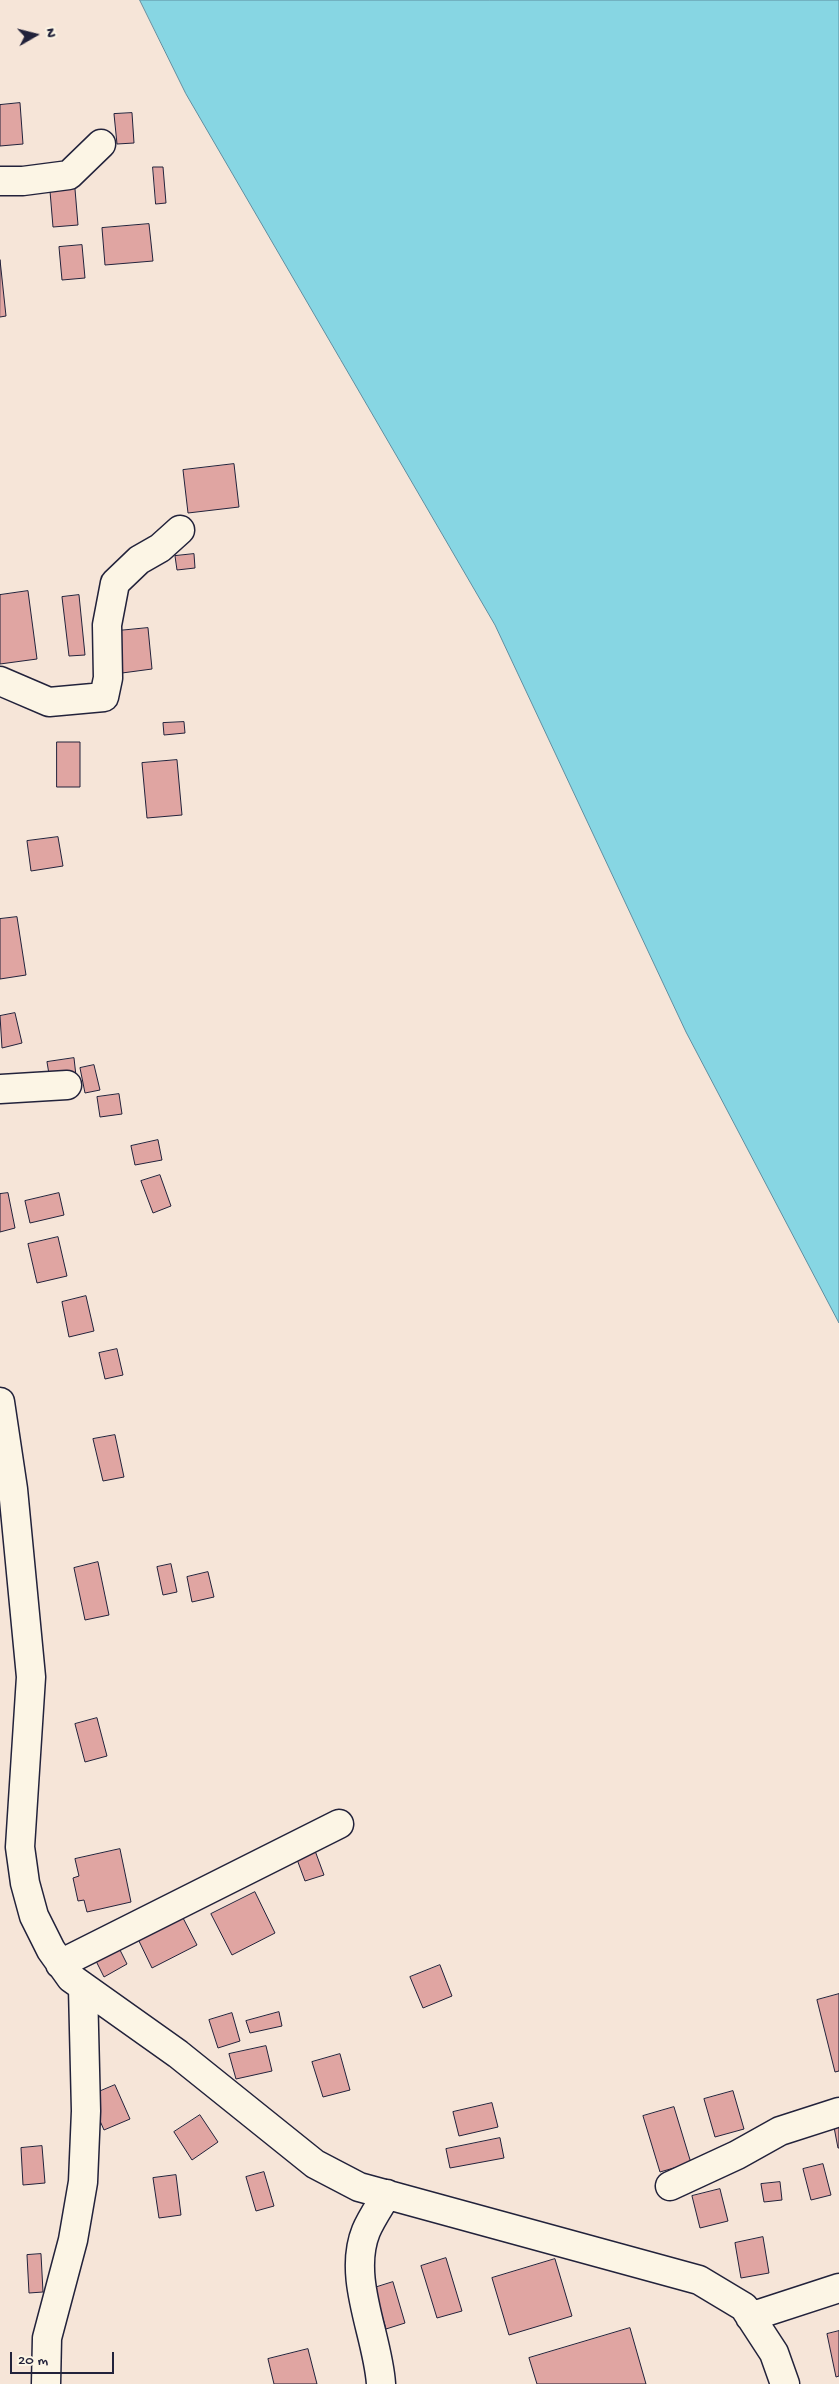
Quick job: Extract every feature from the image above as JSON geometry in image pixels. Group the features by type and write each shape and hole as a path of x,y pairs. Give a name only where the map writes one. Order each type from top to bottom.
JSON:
{"street":[{"path":"0,181 23,181 69,175 101,144"},
{"path":"0,681 49,702 104,697 108,678 107,625 115,582 139,560 160,548 180,530"},
{"path":"0,1090 67,1085"},
{"path":"0,1402 13,1489 31,1677 20,1847 25,1883 34,1916 50,1950 71,1978 178,2054 315,2164 359,2187 699,2280 744,2307 774,2353 785,2384"},
{"path":"60,1964 339,1824"},
{"path":"46,2384 47,2338 73,2240 83,2182 86,2111 84,1988"},
{"path":"670,2186 737,2155 780,2131 839,2112"},
{"path":"381,2384 380,2367 365,2307 359,2264 365,2232 387,2194"},
{"path":"750,2317 839,2288"}],"water":[{"path":"140,0 839,0 839,1323 686,1032 495,625 186,94"}],"building":[{"path":"20,103 23,144 0,146 0,105"},
{"path":"132,113 134,143 117,144 114,114"},
{"path":"153,167 163,167 166,203 156,204"},
{"path":"75,189 78,225 53,227 50,191"},
{"path":"149,224 153,261 105,265 102,228"},
{"path":"82,245 85,278 62,280 59,247"},
{"path":"0,260 6,316 0,317"},
{"path":"234,464 239,507 188,513 183,470"},
{"path":"194,554 195,568 177,570 175,556"},
{"path":"28,591 37,659 0,664 0,595"},
{"path":"79,595 85,655 69,656 62,597"},
{"path":"148,628 152,669 122,673 117,631"},
{"path":"184,722 185,733 164,735 163,723"},
{"path":"57,742 80,742 80,787 57,787"},
{"path":"177,760 182,815 147,818 142,763"},
{"path":"58,837 63,866 31,871 27,841"},
{"path":"17,917 26,975 0,979 0,919"},
{"path":"15,1013 22,1043 2,1048 0,1016"},
{"path":"74,1058 76,1076 50,1080 47,1062"},
{"path":"94,1065 100,1090 85,1093 80,1068"},
{"path":"119,1094 122,1114 100,1117 97,1097"},
{"path":"158,1140 162,1160 135,1165 131,1146"},
{"path":"160,1175 171,1206 153,1213 141,1181"},
{"path":"8,1193 15,1228 0,1232 0,1194"},
{"path":"59,1193 64,1215 30,1223 25,1201"},
{"path":"58,1237 67,1276 37,1283 28,1244"},
{"path":"86,1296 94,1331 69,1337 62,1302"},
{"path":"117,1349 123,1375 105,1379 99,1353"},
{"path":"115,1435 124,1477 103,1481 93,1439"},
{"path":"98,1562 109,1615 85,1620 74,1568"},
{"path":"171,1564 177,1592 163,1595 157,1567"},
{"path":"208,1572 214,1597 192,1602 187,1577"},
{"path":"97,1718 107,1756 85,1762 75,1724"},
{"path":"314,1848 324,1875 305,1881 295,1854"},
{"path":"120,1849 131,1902 87,1912 84,1900 78,1901 73,1878 79,1876 75,1859"},
{"path":"255,1892 275,1933 232,1955 211,1914"},
{"path":"182,1916 197,1945 152,1968 138,1939"},
{"path":"116,1942 127,1964 104,1977 93,1955"},
{"path":"440,1965 452,1996 423,2008 410,1977"},
{"path":"839,1994 839,2071 835,2072 817,2000"},
{"path":"279,2012 282,2026 250,2033 246,2021"},
{"path":"232,2013 240,2041 218,2048 209,2020"},
{"path":"266,2046 272,2071 236,2079 229,2054"},
{"path":"340,2054 350,2090 323,2097 312,2062"},
{"path":"115,2085 130,2119 104,2130 89,2096"},
{"path":"733,2091 744,2129 715,2137 704,2099"},
{"path":"492,2103 498,2127 459,2136 453,2112"},
{"path":"674,2107 691,2163 660,2172 643,2116"},
{"path":"200,2115 218,2142 192,2160 174,2132"},
{"path":"839,2121 839,2148 838,2148 833,2122"},
{"path":"500,2138 504,2158 450,2168 446,2149"},
{"path":"42,2146 45,2183 23,2185 21,2148"},
{"path":"823,2164 831,2195 811,2200 803,2169"},
{"path":"264,2172 274,2206 256,2211 246,2177"},
{"path":"176,2175 181,2215 159,2218 153,2178"},
{"path":"780,2182 782,2200 764,2202 761,2184"},
{"path":"720,2189 728,2221 700,2228 692,2196"},
{"path":"763,2237 769,2273 741,2278 735,2243"},
{"path":"41,2254 43,2292 29,2293 27,2255"},
{"path":"446,2258 462,2311 437,2318 421,2266"},
{"path":"555,2259 572,2316 509,2335 492,2278"},
{"path":"393,2282 405,2323 386,2329 374,2288"},
{"path":"630,2328 646,2384 537,2384 529,2358"},
{"path":"839,2331 839,2376 836,2377 827,2334"},
{"path":"308,2349 317,2384 274,2384 268,2359"}]}
